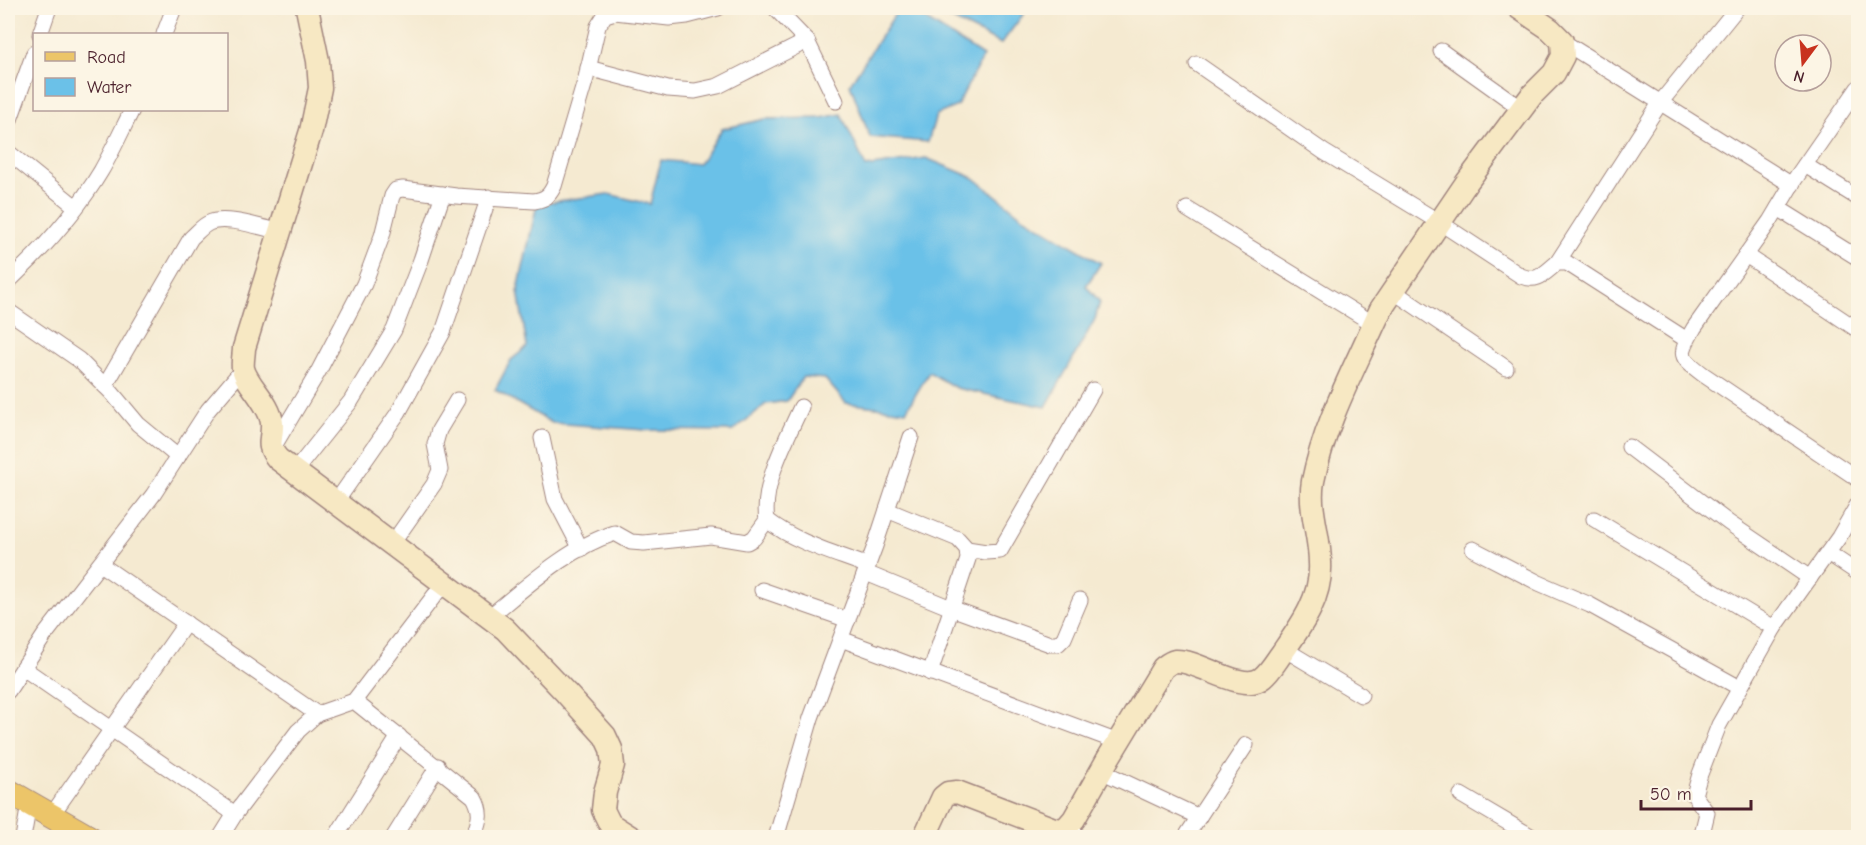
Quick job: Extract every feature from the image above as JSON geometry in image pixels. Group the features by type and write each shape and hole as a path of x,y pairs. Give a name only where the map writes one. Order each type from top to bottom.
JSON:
{"main road":[{"path":"8,791 90,837"}],"street":[{"path":"40,33 49,8"},
{"path":"164,33 174,8"},
{"path":"307,8 318,61 320,88 311,131 244,348 243,369 267,408 272,424 269,440 271,451 278,459 505,629 605,736 611,749 613,765 603,810 610,824 632,837"},
{"path":"271,451 317,374 364,284 382,236 392,196 396,190 542,200 549,196 554,186 598,26 605,15 615,12 669,18 718,8"},
{"path":"775,8 807,41 836,101"},
{"path":"1519,8 1550,29 1562,41 1792,185"},
{"path":"1197,64 1324,152 1439,222 1521,276 1536,279 1557,263 1660,102 1737,8"},
{"path":"588,68 668,89 695,92 718,86 807,41"},
{"path":"924,837 943,797 948,793 957,792 1054,829 1074,832 1079,810 1163,668 1175,661 1238,681 1259,681 1265,676 1308,614 1317,591 1321,563 1312,504 1313,482 1329,426 1381,309 1467,182 1532,96 1554,74 1563,56 1562,41"},
{"path":"1441,51 1522,109"},
{"path":"8,125 33,56"},
{"path":"1858,90 1683,347 1683,355 1688,362 1858,479"},
{"path":"10,281 39,253 76,207 101,171 131,111"},
{"path":"8,153 76,207"},
{"path":"1805,165 1858,198"},
{"path":"295,471 351,401 394,330 443,194"},
{"path":"336,502 398,412 443,332 489,197"},
{"path":"1778,208 1858,258"},
{"path":"1187,209 1374,324"},
{"path":"105,386 191,238 202,227 211,222 228,221 279,231"},
{"path":"1746,255 1858,330"},
{"path":"8,262 11,265 10,281"},
{"path":"1557,263 1567,263 1687,340"},
{"path":"1393,291 1506,368"},
{"path":"8,311 79,360 138,424 178,457"},
{"path":"8,691 44,636 153,495 208,410 243,369"},
{"path":"967,549 986,552 1000,551 1093,390"},
{"path":"392,544 434,484 440,470 435,444 439,430 457,400"},
{"path":"801,407 773,471 765,508 767,520 777,528 951,608 1050,644 1058,644 1064,638 1080,600"},
{"path":"776,837 811,718 867,569 911,437"},
{"path":"542,438 555,499 581,549"},
{"path":"1629,447 1729,523 1810,578"},
{"path":"1701,837 1707,813 1694,795 1719,725 1774,628 1828,553 1858,504"},
{"path":"887,510 958,539 967,549 968,559 930,673"},
{"path":"1594,519 1774,628"},
{"path":"489,617 532,581 603,537 615,533 631,542 644,543 711,536 747,542 754,538 767,520"},
{"path":"1473,549 1590,605 1740,688"},
{"path":"1828,553 1858,573"},
{"path":"100,564 317,714"},
{"path":"220,837 298,731 317,714 358,696 444,583"},
{"path":"762,590 848,620"},
{"path":"51,816 186,623"},
{"path":"841,639 1118,742"},
{"path":"1284,650 1361,695"},
{"path":"23,668 235,814"},
{"path":"358,696 399,736 474,797 480,808 479,820 473,837"},
{"path":"335,837 399,736"},
{"path":"1185,837 1246,745"},
{"path":"393,837 438,766"},
{"path":"1101,771 1199,816"},
{"path":"1461,795 1534,837"},
{"path":"23,837 30,804"}],"water":[{"path":"899,8 908,8 983,56 957,106 936,115 928,142 870,137 850,84"},
{"path":"929,8 1028,8 1001,44"},
{"path":"841,114 866,167 926,158 974,178 1023,217 1101,263 1086,286 1100,302 1095,319 1046,407 956,388 929,372 906,411 846,403 825,379 803,377 787,401 766,404 733,431 645,430 552,423 495,390 511,360 527,347 518,290 537,204 608,194 650,204 661,160 699,164 722,129 765,119 821,118"}]}
